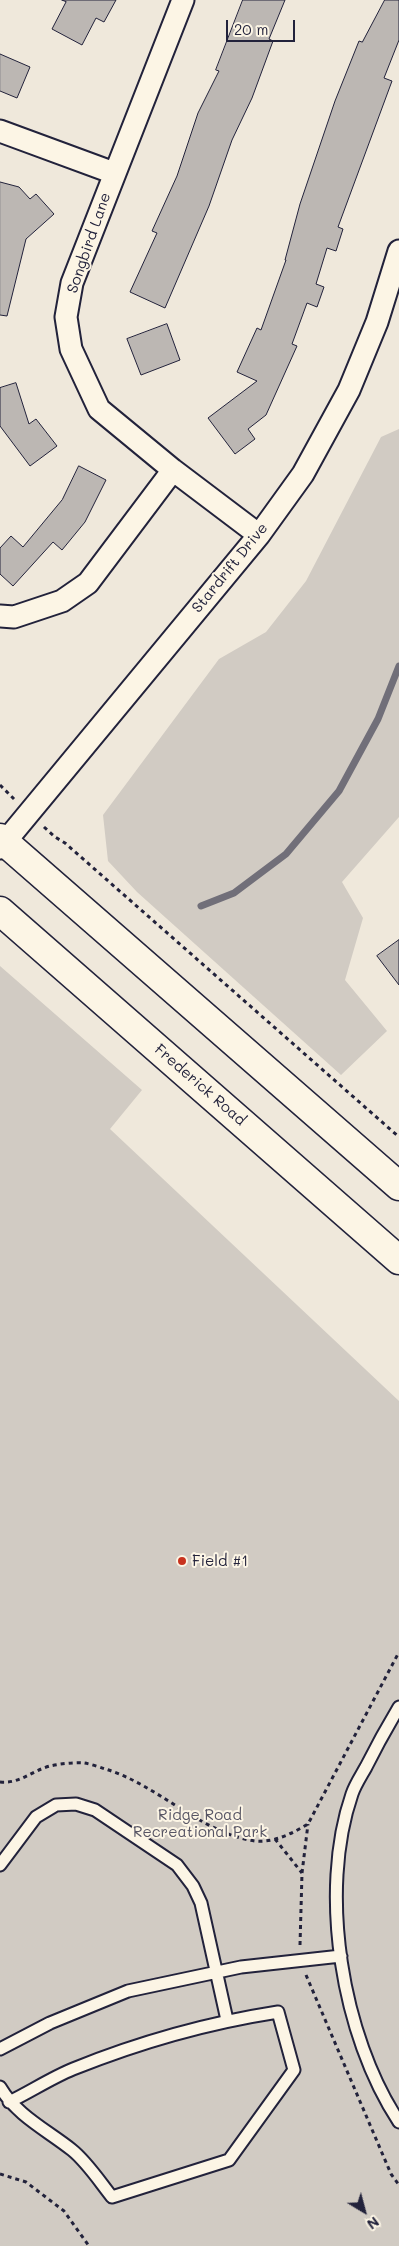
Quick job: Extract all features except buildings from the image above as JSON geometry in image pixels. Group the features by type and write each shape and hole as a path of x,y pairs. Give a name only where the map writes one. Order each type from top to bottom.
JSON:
{"main road":[{"path":"2,843 399,1186"},
{"name":"Frederick Road","path":"0,911 399,1260"}],"street":[{"name":"Songbird Lane","path":"183,0 72,283 66,317 71,349 99,409 173,470 259,535"},
{"path":"0,132 114,173"},
{"name":"Stardrift Drive","path":"2,843 259,535 304,474 349,390 377,322 399,251"},
{"path":"0,616 14,617 62,601 88,583 173,470"}],"lane":[{"path":"399,1707 352,1794 338,1855 336,1909 344,1979 360,2041 374,2078 399,2122"},
{"path":"0,1866 36,1818 56,1805 76,1804 95,1810 177,1865 188,1879 201,1903 227,2020"},
{"path":"0,2049 50,2023 128,1991 242,1967 341,1956"},
{"path":"0,2087 9,2102 50,2136 74,2151 112,2197 229,2160 294,2070 278,2012 227,2020 130,2048 71,2070 9,2102"}],"path":[{"path":"55,838 65,842 399,1137"},
{"path":"399,1652 308,1824 302,1873 298,1938 307,1983 391,2174 399,2185"},
{"path":"0,1782 11,1783 50,1766 84,1763 124,1775 192,1815 232,1835 256,1841 275,1839 293,1833 308,1824"},
{"path":"275,1839 302,1873"},
{"path":"367,2118 372,2114"},
{"path":"0,2174 26,2182 64,2211 89,2246"}],"green space":[{"path":"399,429 399,817 342,882 363,918 345,980 387,1031 341,1075 137,892 108,861 103,815 219,659 266,632 306,581 381,437"},
{"name":"Ridge Road Recreational Park","path":"0,966 142,1090 110,1129 399,1401 399,2246 0,2246"}],"waterway":[{"path":"201,906 234,893 286,854 339,791 378,719 399,666"}],"place":[{"name":"Field #1","path":"182,1561"}]}
